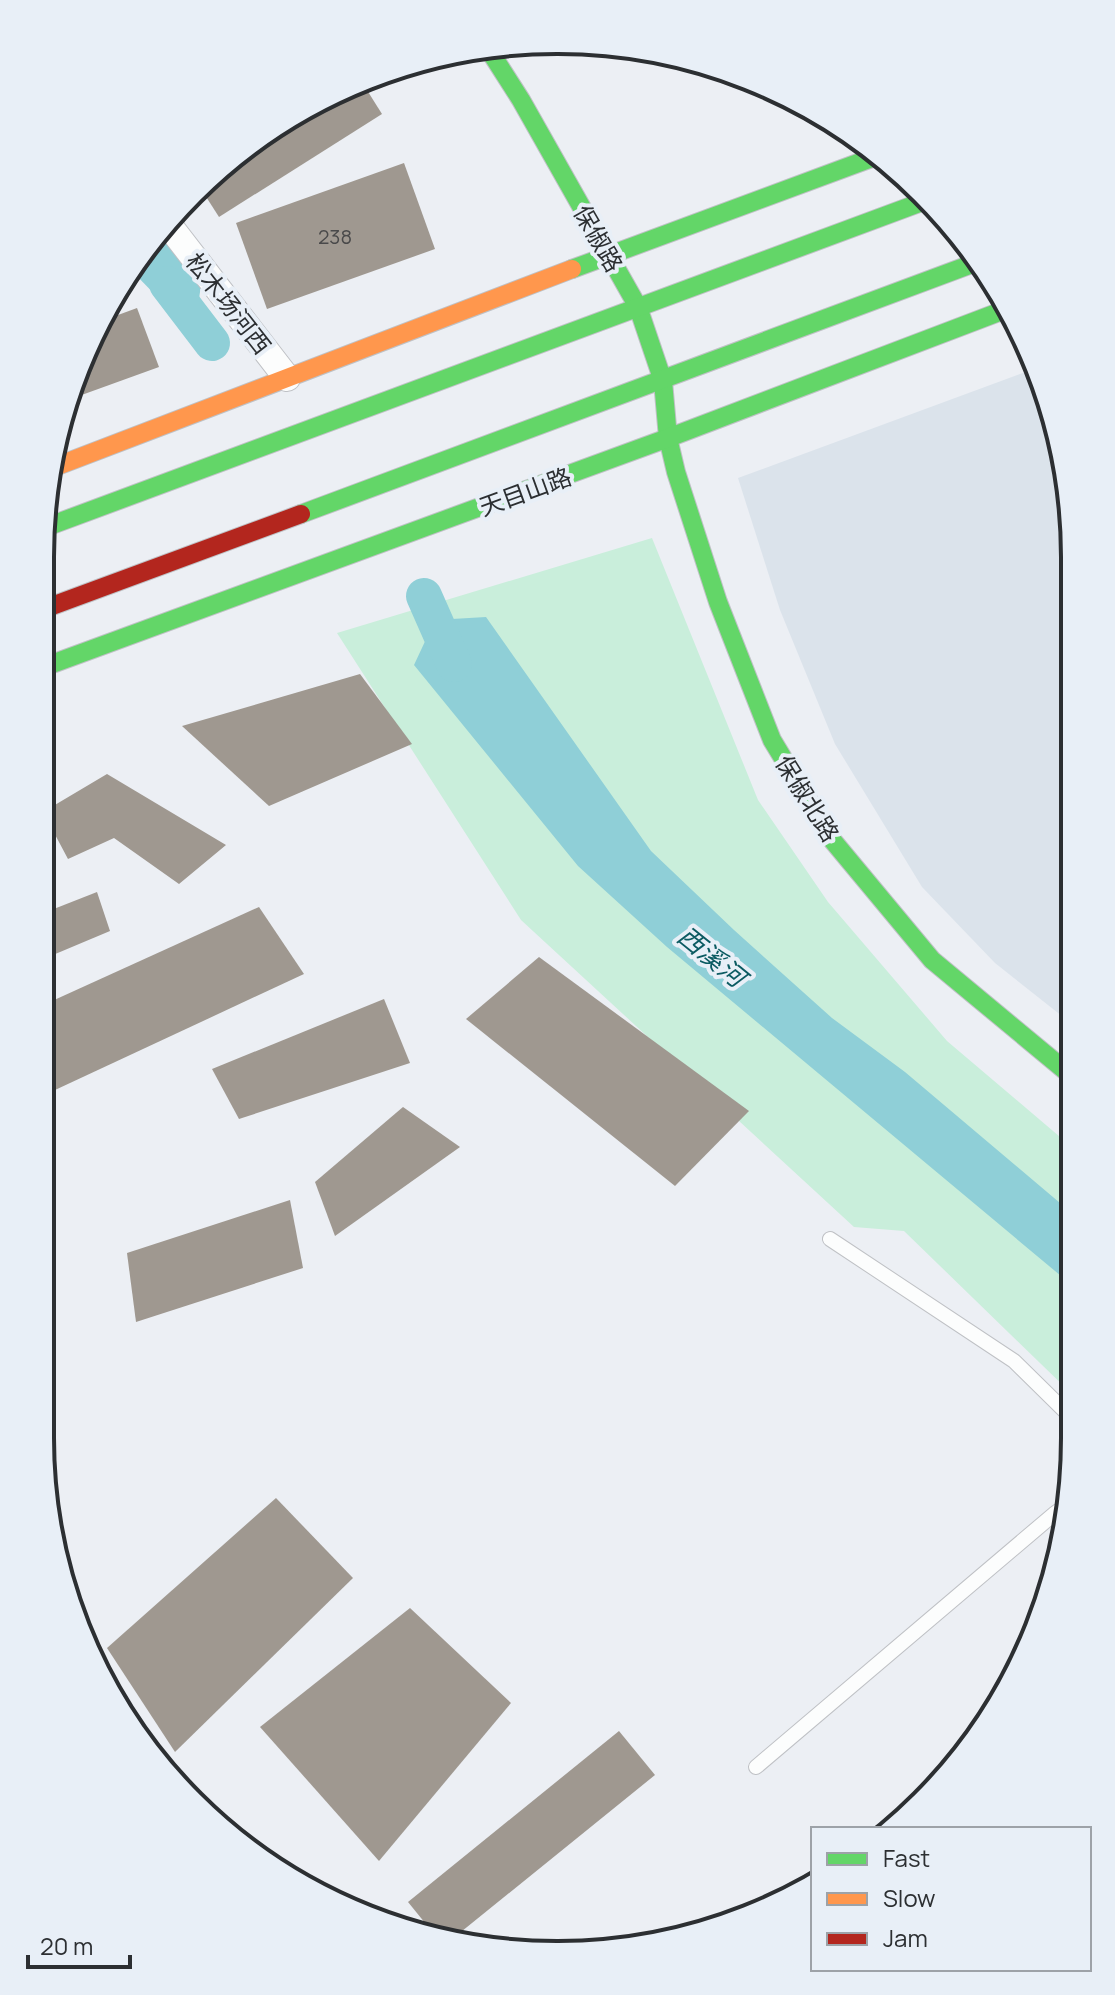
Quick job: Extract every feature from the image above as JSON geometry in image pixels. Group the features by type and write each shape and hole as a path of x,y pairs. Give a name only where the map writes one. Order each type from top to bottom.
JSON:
{"main road":[{"name":"保俶路","path":"494,58 638,307 663,381 668,438"},
{"path":"63,464 866,160"},
{"path":"55,524 917,204"},
{"path":"54,605 967,266"},
{"name":"天目山路","path":"54,663 668,438 997,313"},
{"name":"保俶北路","path":"668,438 718,602 772,740 833,841 932,960 1061,1067"}],"street":[{"name":"松木场河西","path":"174,232 287,378"}],"lane":[{"path":"830,1239 1014,1361 1061,1407"},
{"path":"756,1767 1055,1513"}],"shaded area":[{"path":"1025,372 1044,427 1060,525 1061,1015 995,963 922,887 835,744 780,610 738,478"}],"green space":[{"path":"652,538 758,800 828,902 947,1041 1061,1138 1061,1383 904,1231 854,1227 521,920 337,633"}],"water":[{"path":"165,242 201,284 196,323 167,307 139,278"},
{"path":"486,617 651,851 832,1018 905,1072 1061,1204 1061,1276 667,947 578,866 414,665 435,620"}],"building":[{"path":"368,91 382,114 219,217 206,197 226,179 306,121"},
{"path":"404,163 435,249 267,309 236,223"},
{"path":"137,308 159,367 81,395 92,365 116,316"},
{"path":"360,674 412,744 269,806 182,726"},
{"path":"107,774 226,845 179,884 114,838 68,859 54,833 54,805"},
{"path":"97,892 110,931 54,955 54,909"},
{"path":"259,907 304,974 54,1090 54,1000"},
{"path":"539,957 749,1111 675,1186 466,1019"},
{"path":"384,999 410,1063 239,1119 212,1069"},
{"path":"403,1107 460,1147 335,1236 315,1182"},
{"path":"290,1200 303,1268 136,1322 127,1253"},
{"path":"276,1498 353,1578 175,1752 107,1648"},
{"path":"410,1608 511,1703 379,1861 260,1727"},
{"path":"619,1731 655,1775 462,1931 425,1923 408,1902"}],"waterway":[{"path":"167,284 212,343"},
{"name":"西溪河","path":"424,596 454,664"}],"traffic: fast":[{"path":"494,58 638,307 663,381 668,438 676,472 718,602 772,740 833,841 932,960 1061,1067"},
{"path":"572,269 866,160"},
{"path":"55,524 917,204"},
{"path":"301,514 967,266"},
{"path":"54,663 668,438 997,313"}],"traffic: slow":[{"path":"63,464 572,269"}],"traffic: jam":[{"path":"54,605 301,514"}]}
